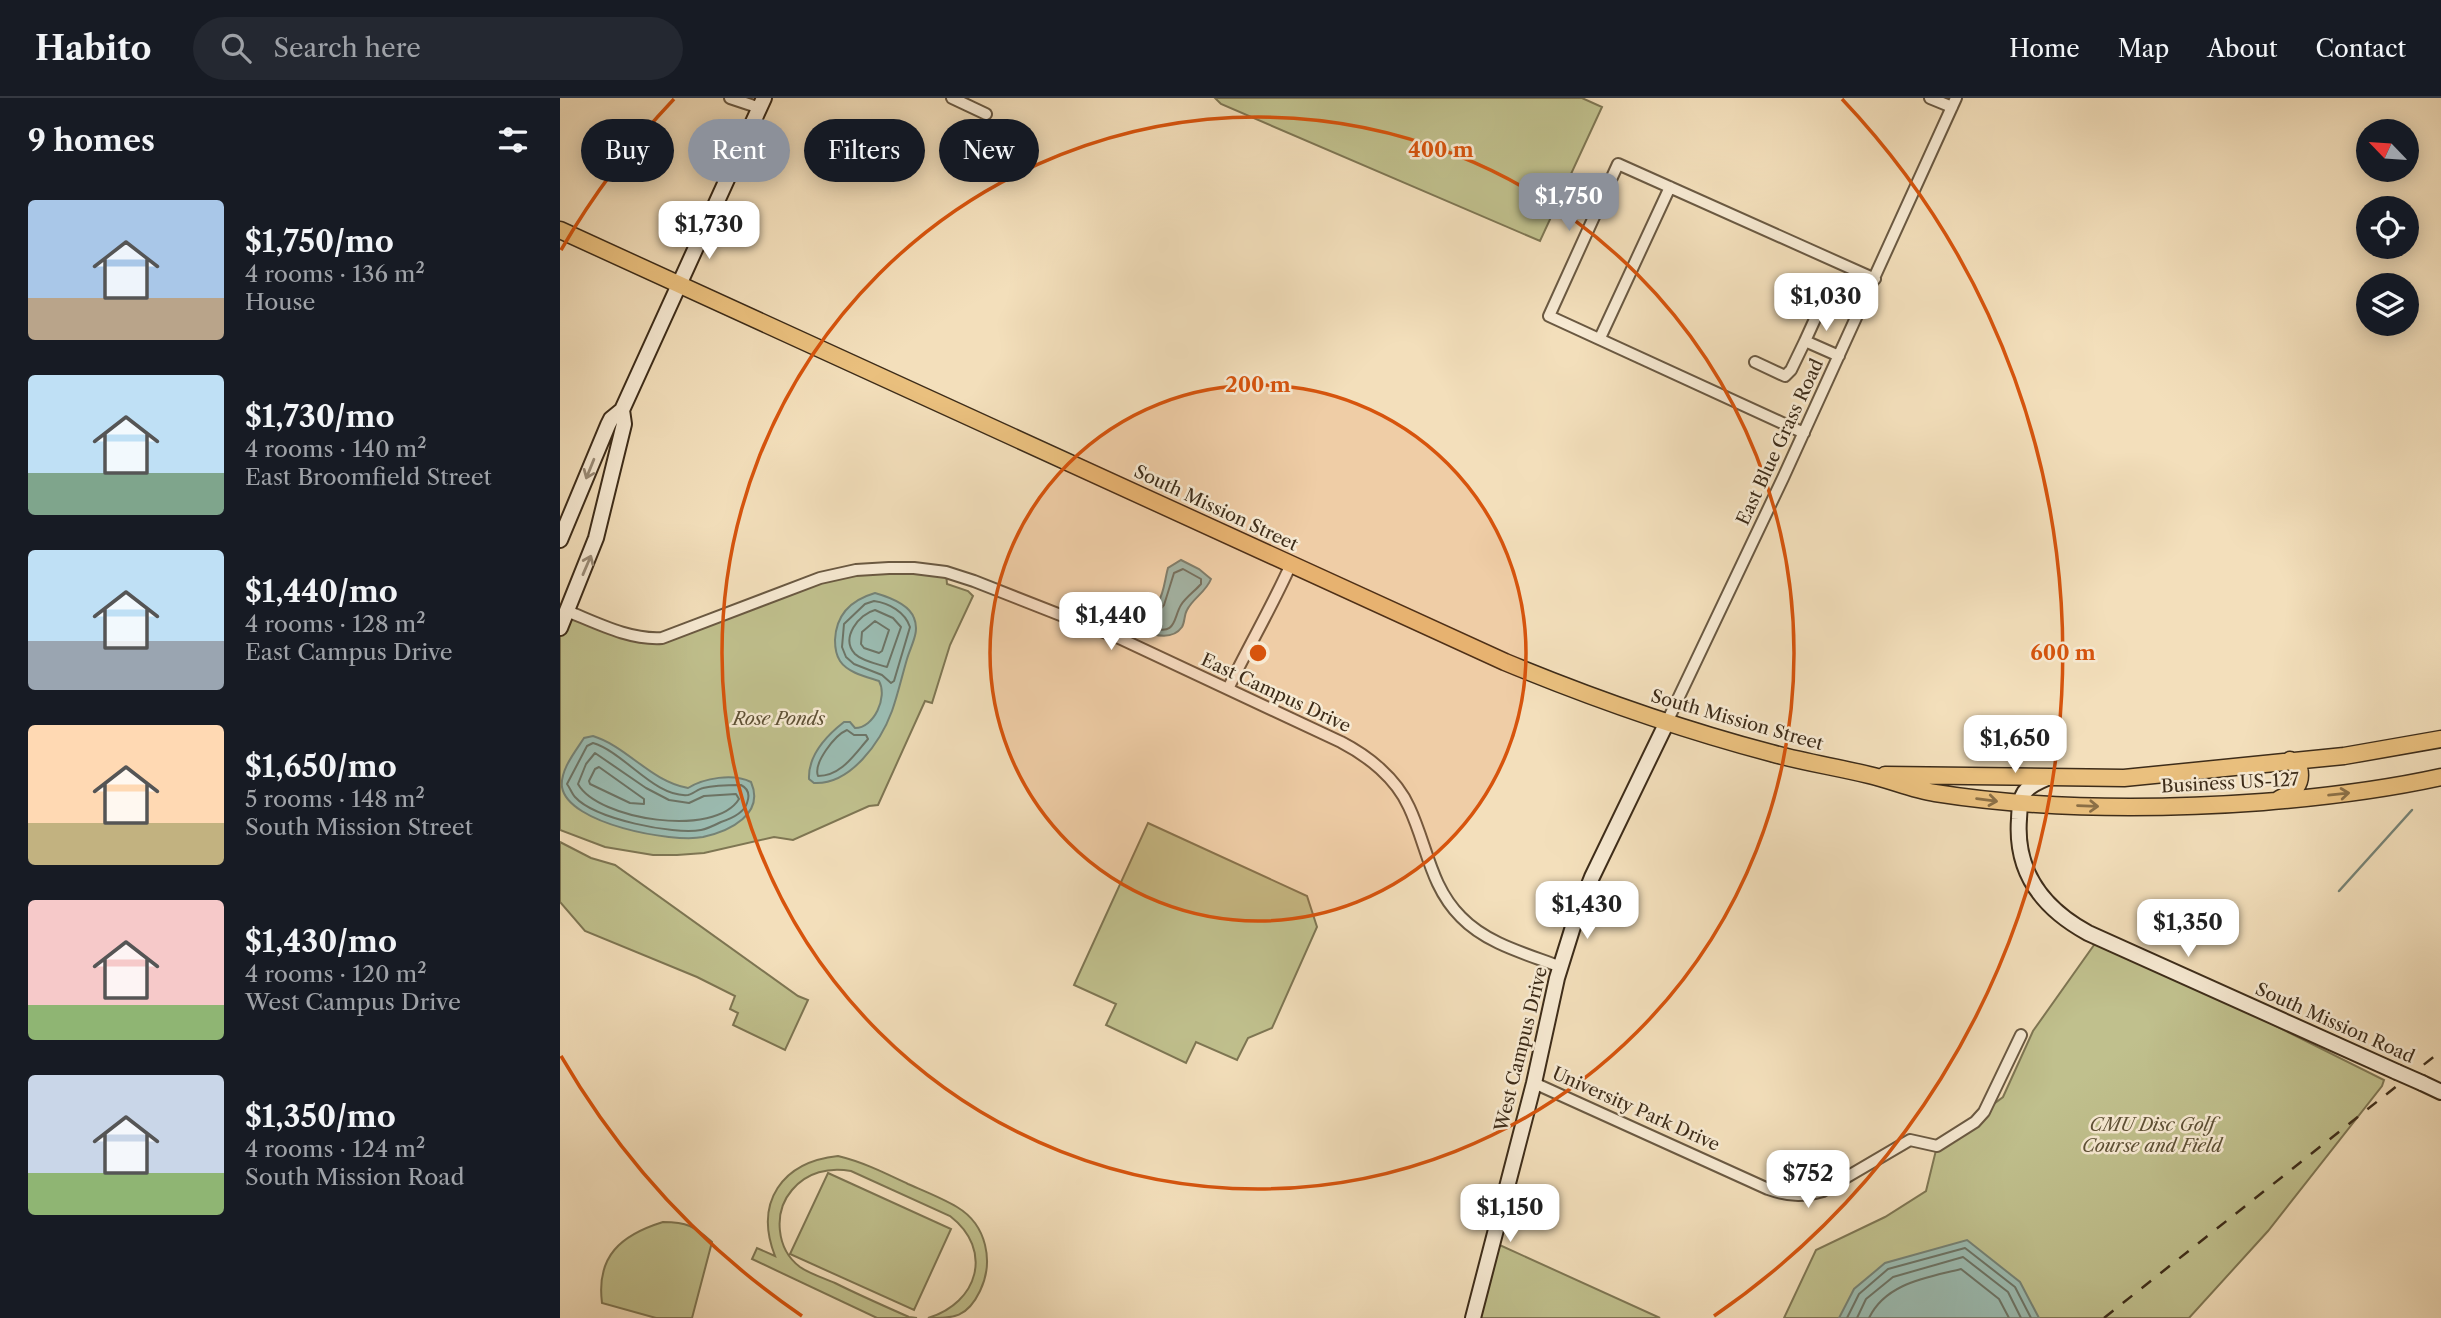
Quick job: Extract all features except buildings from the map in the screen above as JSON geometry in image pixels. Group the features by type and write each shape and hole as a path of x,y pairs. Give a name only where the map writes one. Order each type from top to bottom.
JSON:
{"main road":[{"path":"560,540 611,419 622,410 762,103"},
{"name":"South Mission Street","path":"560,230 1518,668 1582,694 1772,753 1933,793 2020,804"},
{"path":"560,628 593,550 624,424 622,410"},
{"path":"579,495 588,494 598,498 602,514"},
{"name":"West Campus Drive","path":"1473,1318 1561,967 1592,877 1667,722"},
{"name":"Business US-127","path":"2047,778 2124,778 2344,756 2441,739"},
{"path":"2277,800 2297,787 2300,779 2300,768 2290,760"},
{"name":"South Mission Street","path":"1872,776 2047,778"},
{"name":"Business US-127","path":"2020,804 2130,808 2207,806 2366,791 2441,777"},
{"path":"2020,804 2022,794 2027,788 2047,778"},
{"name":"South Mission Road","path":"2020,804 2018,829 2022,860 2035,887 2063,918 2088,933 2441,1092"}],"street":[{"path":"730,98 762,103"},
{"path":"952,98 986,114"},
{"path":"1930,98 1954,102"},
{"name":"East Blue Grass Road","path":"1667,722 1804,433 1954,102"},
{"path":"1804,433 1549,316 1618,164 1875,279"},
{"path":"1600,338 1670,187"},
{"path":"1755,362 1785,376 1791,370 1820,308"},
{"path":"1805,341 1839,356"},
{"path":"1228,689 1266,619 1291,564"},
{"name":"East Campus Drive","path":"567,611 623,633 651,639 662,638 820,578 856,570 936,570 974,581 1107,633 1341,741 1370,760 1395,785 1409,805 1431,870 1454,910 1487,937 1561,967"},
{"name":"University Park Drive","path":"1534,1083 1768,1189 1784,1194 1813,1194 1823,1191 1910,1140 1937,1146 1975,1122 1984,1112 2021,1035"}],"green space":[{"path":"1215,98 1582,98 1602,107 1540,241 1221,104"},
{"name":"Rose Ponds","path":"946,572 947,584 968,591 973,596 950,645 932,703 925,701 878,805 869,806 793,840 774,837 704,853 653,855 605,847 560,830 560,628 567,611 651,639 840,574"},
{"path":"1148,823 1307,896 1317,927 1272,1028 1248,1038 1237,1060 1196,1042 1186,1063 1106,1025 1116,1004 1074,985"},
{"path":"560,842 591,858 615,865 798,996 808,1000 785,1050 733,1025 738,1013 730,1009 735,996 697,977 585,931 560,902"},
{"name":"CMU Disc Golf Course and Field","path":"2099,938 2384,1080 2382,1086 2268,1231 2189,1318 1784,1318 1816,1250 1885,1217 1926,1191 1937,1146 2003,1097 2033,1031"},
{"path":"838,1156 874,1168 945,1201 957,1207 975,1224 985,1245 987,1268 980,1291 970,1307 952,1317 928,1318 959,1301 969,1288 976,1259 964,1230 950,1216 851,1171 819,1172 804,1179 792,1190 786,1199 780,1219 782,1241 786,1250 800,1267 808,1272 909,1317 917,1318 877,1318 752,1259 757,1248 775,1256 769,1236 768,1218 771,1202 788,1176 818,1160"},
{"path":"828,1173 951,1229 914,1310 790,1254"},
{"path":"663,1222 690,1226 712,1242 692,1318 656,1318 602,1303 603,1272 614,1250 635,1234"},
{"path":"1493,1242 1660,1318 1473,1318"}],"water":[{"path":"1181,560 1211,579 1209,584 1186,612 1183,625 1178,631 1162,636 1139,629 1144,617 1160,599 1168,568"},
{"path":"875,593 903,605 916,623 894,705 887,723 863,759 840,777 828,782 814,783 809,779 809,771 825,740 844,722 850,722 855,728 868,723 880,703 882,695 879,681 858,674 843,665 835,643 838,623 846,609"},
{"path":"593,736 606,741 674,784 688,788 710,779 727,777 751,782 754,793 749,812 724,830 703,837 688,838 646,834 601,821 569,800 562,787 563,774 573,755 584,738"},
{"path":"1967,1240 2020,1282 2039,1318 1839,1318 1854,1289 1885,1263"}],"waterway":[{"path":"2339,891 2412,810"}],"railway":[{"path":"2104,1318 2441,1051"}]}
